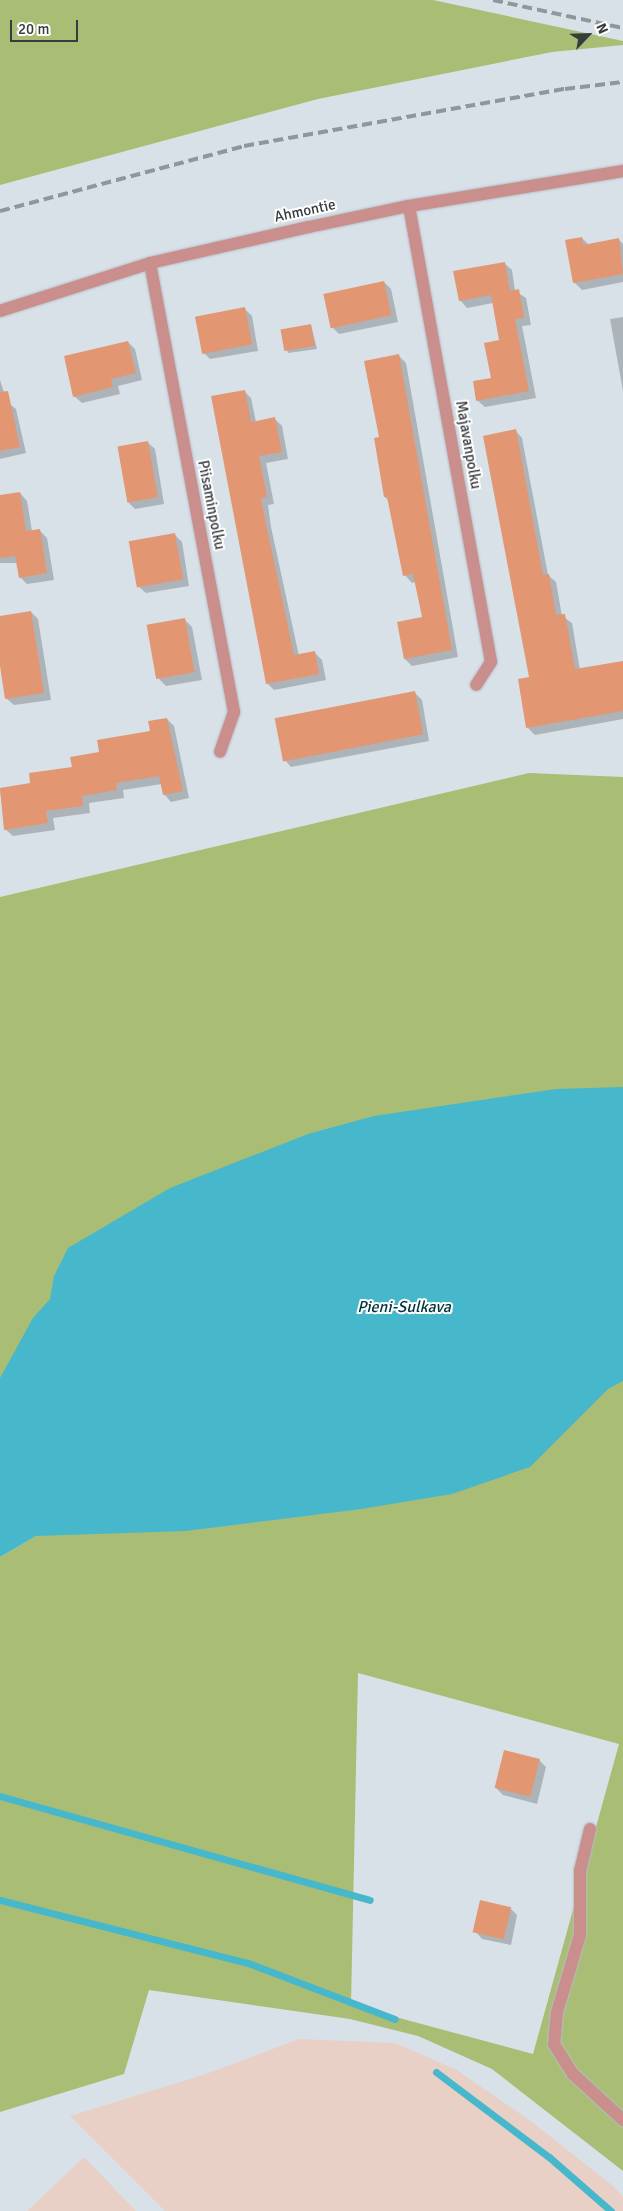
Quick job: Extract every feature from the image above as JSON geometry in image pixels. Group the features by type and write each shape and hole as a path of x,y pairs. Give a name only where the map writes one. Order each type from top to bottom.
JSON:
{"street":[{"name":"Ahmontie","path":"0,311 150,263 409,206 623,171"},
{"name":"Majavanpolku","path":"409,206 491,662 476,685"},
{"name":"Piisaminpolku","path":"150,263 234,712 220,752"},
{"path":"590,1830 580,1871 580,1935 557,2012 554,2044 573,2074 623,2120"}],"shaded area":[{"path":"299,2039 395,2043 457,2070 532,2122 613,2186 623,2197 623,2211 165,2211 70,2116 206,2074"},
{"path":"84,2157 136,2211 27,2211"}],"green space":[{"path":"0,0 433,0 623,41 623,45 552,52 318,99 0,185"},
{"path":"529,773 623,777 623,1256 0,1484 0,897"},
{"path":"623,1279 623,2171 492,2069 418,2036 350,2019 149,1990 124,2074 0,2112 0,1557 36,1536","holes":["358,1673 619,1744 533,2054 351,2005"]}],"water":[{"name":"Pieni-Sulkava","path":"623,1087 623,1381 608,1389 530,1467 452,1494 361,1509 186,1531 36,1536 0,1557 0,1378 33,1318 50,1299 54,1276 68,1248 170,1188 308,1134 374,1116 556,1089"}],"building":[{"path":"582,237 583,245 619,238 623,274 573,283 565,240"},
{"path":"505,262 510,291 519,289 524,318 515,319 529,391 476,401 473,381 491,378 484,343 499,340 491,295 459,301 453,271"},
{"path":"384,281 391,315 331,328 323,294"},
{"path":"245,307 252,344 202,354 195,317"},
{"path":"311,324 315,346 284,351 280,329"},
{"path":"128,341 136,373 111,379 113,387 73,397 64,356"},
{"path":"399,354 452,650 404,659 397,622 422,617 413,574 403,576 387,497 384,497 374,438 379,437 364,361"},
{"path":"245,390 251,422 275,417 282,452 259,456 267,497 261,498 294,655 315,651 319,674 266,684 211,396"},
{"path":"8,391 20,447 0,451 0,392"},
{"path":"516,429 543,575 549,574 556,615 565,614 575,669 623,661 623,711 526,728 518,679 529,677 483,436"},
{"path":"148,441 158,497 127,503 117,446"},
{"path":"20,492 26,531 40,529 47,573 19,578 15,556 0,558 0,495"},
{"path":"175,533 183,579 137,587 129,541"},
{"path":"31,611 44,693 5,699 0,666 0,616"},
{"path":"185,618 195,672 156,679 147,625"},
{"path":"415,691 423,734 283,761 275,718"},
{"path":"167,718 183,791 163,795 159,776 116,783 117,790 82,796 83,806 46,811 48,823 4,830 0,788 30,783 29,773 72,767 70,757 99,752 97,740 150,731 148,721"},
{"path":"504,1750 540,1759 530,1797 495,1788"},
{"path":"480,1900 511,1907 504,1939 473,1932"}],"waterway":[{"path":"0,1796 370,1900"},
{"path":"0,1900 248,1963 395,2019"},
{"path":"436,2072 549,2157 611,2211"}],"railway":[{"path":"493,0 623,28"},
{"path":"0,211 244,146 565,89 623,82"}]}
